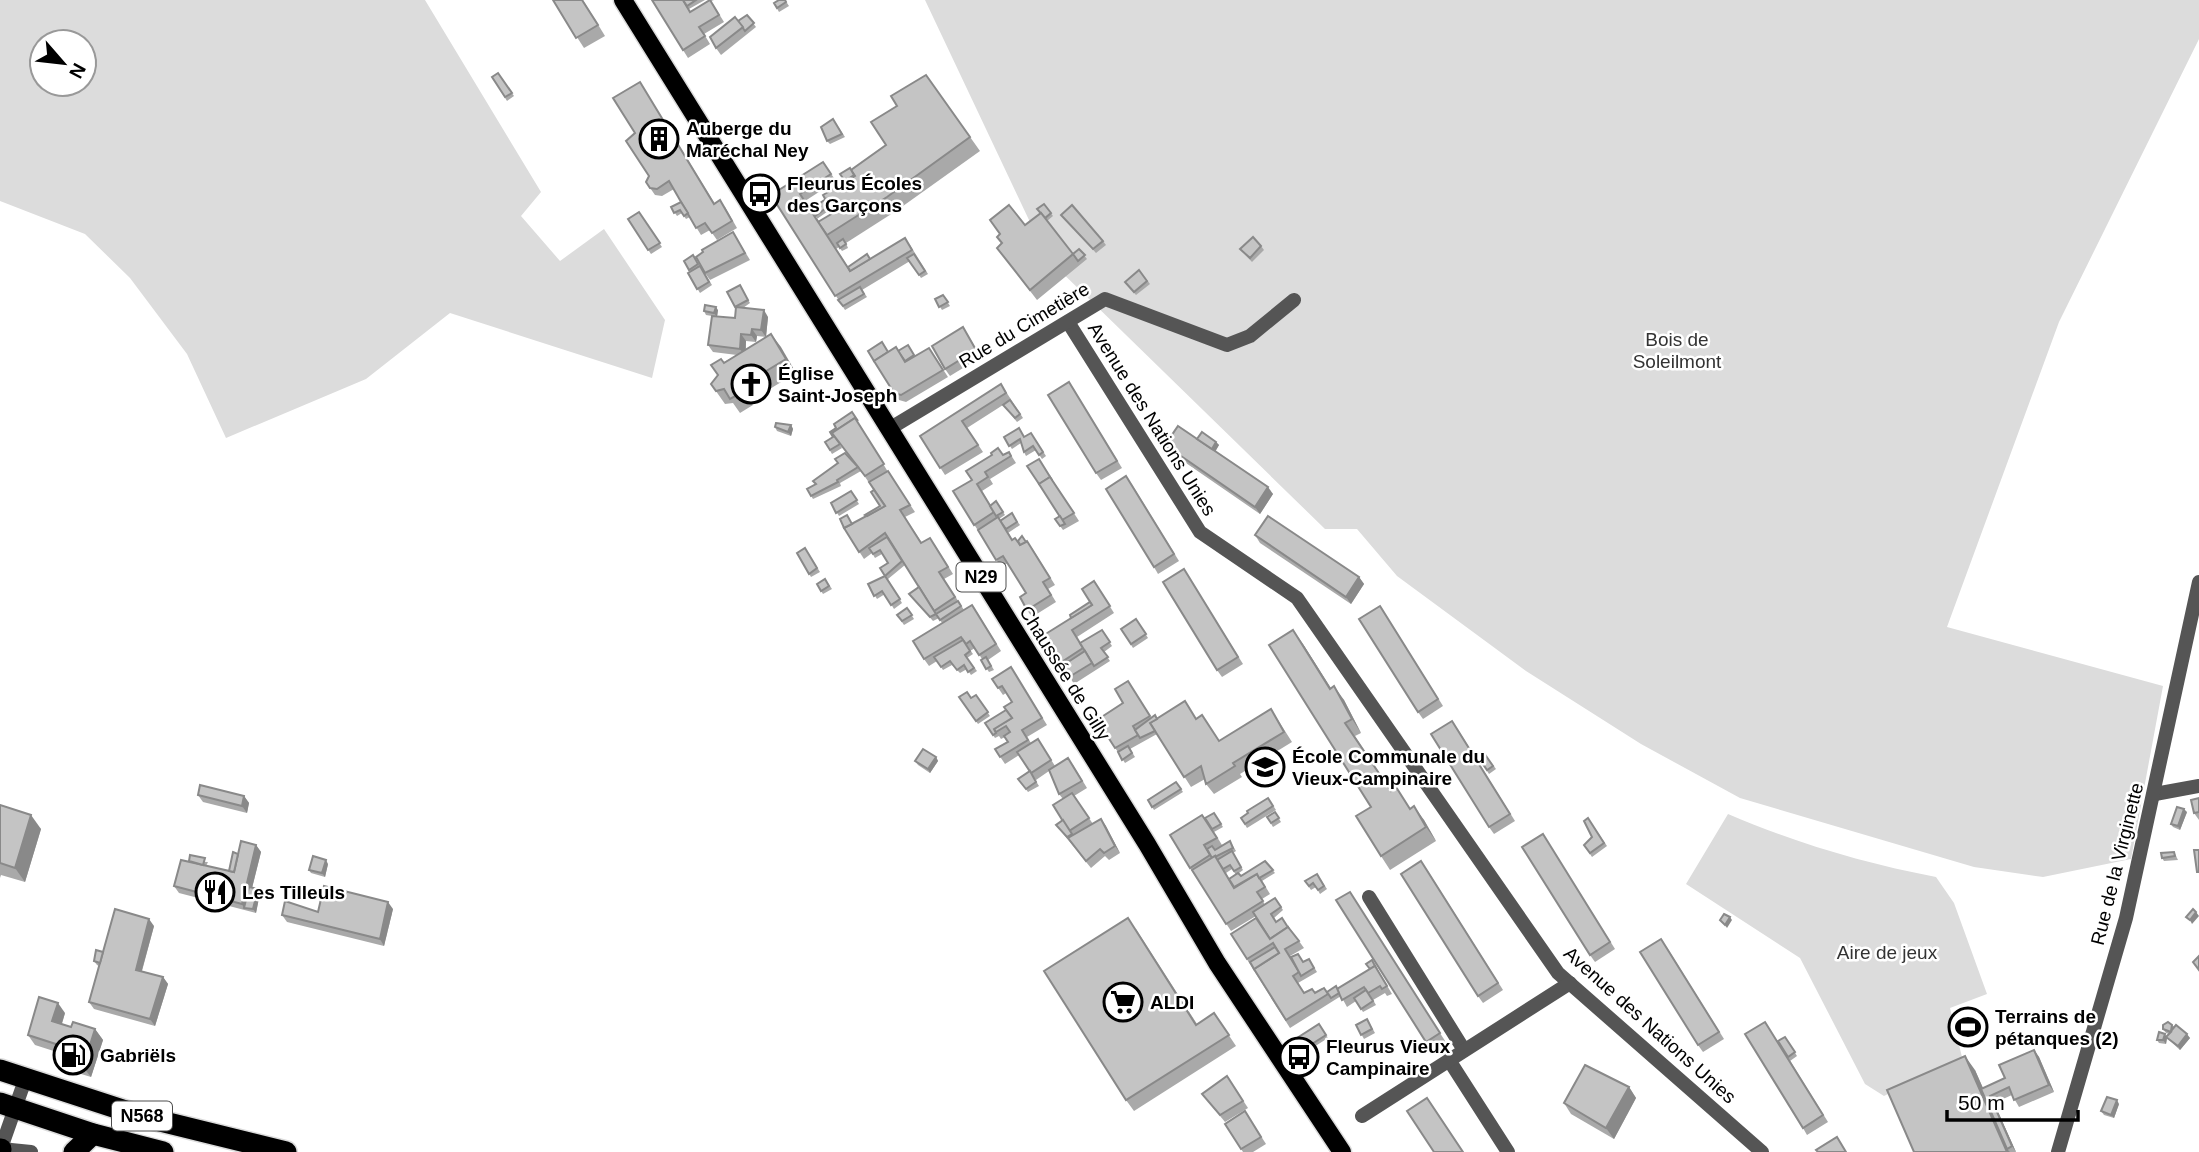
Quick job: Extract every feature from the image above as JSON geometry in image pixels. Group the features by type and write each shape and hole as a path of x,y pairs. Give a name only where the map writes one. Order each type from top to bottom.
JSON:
{"highway":[{"name":"N568","path":"0,1070 144,1117 286,1152"},
{"name":"N568","path":"7,1106 93,1134 163,1152"},
{"path":"74,1152 93,1134"}],"main road":[{"name":"Chaussée de Gilly","path":"623,0 1147,844 1217,963 1342,1152"}],"street":[{"name":"Rue du Cimetière","path":"889,429 1105,299 1227,345 1250,336 1294,300"},
{"name":"Avenue des Nations Unies","path":"1068,322 1200,532 1297,598 1558,973 1762,1152"},
{"name":"Rue de la Virginette","path":"2058,1152 2126,918 2199,582"},
{"path":"2155,794 2199,786"},
{"path":"1369,897 1464,1050"},
{"path":"1362,1116 1570,983"},
{"path":"1449,1060 1508,1152"},
{"path":"25,1080 7,1106 0,1150 31,1152"}],"green space":[{"path":"0,0 425,0 541,192 521,216 560,261 604,229 665,320 652,378 450,313 366,379 226,438 187,354 130,278 85,234 0,201"},
{"name":"Bois de Soleilmont","path":"925,0 2199,0 2199,39 2059,322 1947,627 2163,686 2131,859 2043,877 1974,867 1740,798 1641,744 1526,671 1397,576 1357,529 1325,529 1047,258"},
{"name":"Aire de jeux","path":"1728,814 1830,851 1936,877 1954,903 1987,994 1950,1008 1962,1057 1884,1096 1865,1084 1800,958 1686,884"},
{"name":"Terrains de pétanques (2)","path":"1969,1009 1982,1039 1967,1045 1955,1016"}],"building":[{"path":"553,0 582,0 598,25 576,38"},
{"path":"652,0 683,0 690,12 710,0 719,15 699,27 705,36 683,50"},
{"path":"683,0 696,0 687,6"},
{"path":"779,0 786,2 777,8 774,3"},
{"path":"747,15 754,23 745,31 738,21"},
{"path":"735,17 743,27 716,48 710,37"},
{"path":"498,73 512,93 505,97 492,77"},
{"path":"926,75 970,137 887,197 827,235 818,222 833,213 823,195 855,176 851,170 886,145 871,122 897,106 891,96"},
{"path":"640,82 714,204 720,200 732,221 712,233 705,223 696,228 669,181 657,189 650,188 646,182 649,176 626,141 635,133 613,98"},
{"path":"833,119 842,134 827,141 821,127"},
{"path":"823,162 831,174 800,194 850,271 905,238 912,250 835,296 771,195"},
{"path":"850,168 854,175 845,181 840,174"},
{"path":"826,199 829,206 815,216 811,209"},
{"path":"681,202 688,213 684,216 680,210 674,213 671,207"},
{"path":"1044,204 1051,213 1045,218 1037,209"},
{"path":"1009,205 1025,225 1041,213 1073,254 1030,290 997,248 1002,243 997,237 1000,234 990,220"},
{"path":"1072,205 1103,241 1093,249 1061,215"},
{"path":"639,212 660,243 648,250 628,219"},
{"path":"733,232 745,253 705,273 696,257 702,250"},
{"path":"1253,237 1261,246 1250,258 1240,249"},
{"path":"843,239 846,244 840,248 837,243"},
{"path":"1079,249 1085,255 1078,261 1073,254"},
{"path":"867,254 870,259 850,271 848,267"},
{"path":"914,254 925,271 919,275 907,258"},
{"path":"693,255 698,264 689,270 684,261"},
{"path":"700,266 709,282 697,289 688,273"},
{"path":"1139,270 1147,281 1134,292 1125,282"},
{"path":"740,285 748,300 735,307 727,292"},
{"path":"860,287 864,294 843,306 838,300"},
{"path":"943,295 948,302 939,307 935,299"},
{"path":"705,305 716,307 714,313 704,311"},
{"path":"736,307 764,310 761,330 752,329 751,335 741,334 740,349 708,345 712,316 735,318"},
{"path":"963,327 976,350 945,369 932,346"},
{"path":"771,334 786,359 740,387 743,392 730,399 724,389 716,391 711,384 718,375 711,365 721,359 724,363"},
{"path":"882,342 888,352 874,361 868,351"},
{"path":"908,345 914,355 905,361 898,351"},
{"path":"896,347 905,362 929,348 943,370 901,395 894,393 874,361"},
{"path":"1069,382 1117,461 1096,473 1048,395"},
{"path":"1001,384 1006,393 962,421 978,445 940,468 920,436"},
{"path":"1010,400 1020,414 1015,418 1003,405"},
{"path":"852,412 858,421 855,418 832,433 840,444 830,450 825,442 833,437 830,432 836,428 834,424"},
{"path":"855,418 884,464 865,476 832,433"},
{"path":"776,423 791,425 788,432 775,427"},
{"path":"1178,426 1268,487 1255,507 1165,445"},
{"path":"1019,428 1024,437 1031,433 1043,452 1039,455 1033,446 1024,452 1020,439 1009,446 1004,437"},
{"path":"1202,432 1216,442 1212,449 1197,439"},
{"path":"998,448 1003,455 1009,452 1011,456 985,472 988,477 977,484 994,512 974,525 953,491 972,480 966,471 992,455"},
{"path":"845,453 858,467 837,480 838,482 811,496 807,489 816,484 813,481 838,463 835,459"},
{"path":"1039,459 1052,480 1052,481 1050,477 1039,484 1027,466"},
{"path":"888,471 910,505 900,510 921,543 930,538 948,567 939,572 955,597 934,611 885,533 859,552 844,528 885,506 869,482"},
{"path":"1126,476 1174,554 1154,567 1106,489"},
{"path":"1050,477 1074,513 1062,520 1039,484"},
{"path":"874,490 885,506 867,516 865,515 880,506 871,492"},
{"path":"851,491 857,500 836,513 831,503"},
{"path":"996,501 1003,512 996,516 990,506"},
{"path":"1012,513 1017,522 1006,529 1000,521"},
{"path":"847,515 852,524 844,528 840,519"},
{"path":"1060,516 1065,524 1060,526 1055,519"},
{"path":"1268,516 1359,577 1346,597 1255,535"},
{"path":"998,517 1012,540 1015,538 1020,545 1027,541 1050,578 1043,582 1051,595 1027,610 1020,597 1026,593 1003,556 996,560 978,530"},
{"path":"1022,536 1026,542 1020,545 1018,541"},
{"path":"887,537 902,561 885,576 880,568 888,563 880,550 873,554 869,548"},
{"path":"805,548 817,568 809,574 797,553"},
{"path":"1184,569 1238,657 1217,670 1163,582"},
{"path":"885,576 900,599 891,605 882,591 874,596 868,584"},
{"path":"825,579 829,586 821,591 817,584"},
{"path":"1094,581 1110,606 1072,630 1083,648 1060,663 1044,635 1092,605 1082,589"},
{"path":"919,587 936,614 930,617 909,594"},
{"path":"958,601 961,606 940,620 936,614"},
{"path":"1090,602 1092,605 1071,618 1070,615"},
{"path":"972,605 996,644 979,655 970,641 966,644 961,637 924,659 913,641"},
{"path":"1380,606 1438,699 1418,712 1359,619"},
{"path":"907,608 912,615 902,621 897,615"},
{"path":"1136,619 1146,634 1131,644 1121,629"},
{"path":"1102,630 1110,642 1101,648 1108,657 1094,666 1080,643"},
{"path":"1293,630 1330,689 1334,686 1352,719 1345,723 1391,791 1396,787 1410,809 1414,806 1426,827 1381,856 1356,816 1371,807 1269,645"},
{"path":"963,640 970,651 965,655 974,668 968,672 964,665 957,670 950,661 941,667 934,657"},
{"path":"1085,651 1092,663 1069,677 1062,666"},
{"path":"986,657 991,666 986,669 981,660"},
{"path":"1011,667 1042,718 1022,730 1028,740 1000,757 995,749 1008,742 1004,736 1010,732 1006,726 996,732 994,729 1012,718 1004,707 1012,702 1002,686 998,688 992,679"},
{"path":"1128,681 1150,716 1133,726 1138,735 1115,748 1097,720 1123,703 1115,689"},
{"path":"967,692 971,698 976,695 988,712 976,721 959,697"},
{"path":"1185,701 1196,719 1202,715 1219,741 1271,709 1284,732 1233,763 1235,766 1206,784 1201,766 1184,777 1150,723"},
{"path":"1006,710 1012,718 994,729 996,733 993,735 985,723"},
{"path":"1155,715 1157,719 1150,723 1155,731 1140,738 1135,730"},
{"path":"1452,721 1510,814 1489,827 1431,734"},
{"path":"1038,739 1051,760 1031,773 1017,752"},
{"path":"1128,746 1132,753 1122,760 1118,752"},
{"path":"923,749 936,757 928,769 915,761"},
{"path":"1484,753 1493,766 1487,770 1478,757"},
{"path":"1068,758 1082,781 1059,794 1049,770"},
{"path":"1030,771 1036,782 1026,789 1018,779"},
{"path":"1176,782 1181,789 1152,807 1148,800"},
{"path":"200,785 244,796 242,806 198,795"},
{"path":"1072,793 1089,818 1069,831 1053,805"},
{"path":"1268,798 1273,806 1245,824 1241,818 1247,811"},
{"path":"2199,798 2199,812 2194,813 2191,800"},
{"path":"0,805 31,815 15,868 0,863"},
{"path":"2177,807 2184,809 2178,826 2171,824"},
{"path":"1275,812 1279,818 1271,823 1267,817"},
{"path":"1214,813 1221,824 1212,829 1205,818"},
{"path":"1202,815 1217,838 1204,845 1210,855 1190,868 1170,835"},
{"path":"1588,818 1604,843 1590,853 1584,845 1592,837 1584,821"},
{"path":"1101,819 1115,846 1104,853 1100,849 1086,861 1068,838"},
{"path":"1063,820 1072,834 1067,837 1056,825"},
{"path":"1543,834 1610,942 1590,955 1522,847"},
{"path":"241,841 256,845 242,904 174,886 181,860 234,872"},
{"path":"1230,841 1233,848 1212,858 1207,849 1212,846 1215,850"},
{"path":"2194,850 2199,850 2199,872 2197,872"},
{"path":"1232,851 1241,867 1234,871 1230,865 1223,869 1217,860"},
{"path":"233,852 238,854 234,872 229,871"},
{"path":"2174,852 2175,856 2162,858 2161,853"},
{"path":"190,855 205,858 203,865 189,861"},
{"path":"313,856 326,860 322,873 309,870"},
{"path":"1215,856 1234,888 1257,874 1265,887 1257,892 1263,901 1226,924 1192,870"},
{"path":"1265,861 1273,870 1259,878 1257,874 1234,887 1229,879 1238,873 1241,876"},
{"path":"1421,861 1498,983 1478,996 1401,874"},
{"path":"1317,874 1324,886 1318,890 1313,883 1309,886 1305,881"},
{"path":"324,886 388,902 380,939 282,915 285,901 318,912"},
{"path":"249,887 258,889 253,909 244,908"},
{"path":"1350,892 1440,1033 1426,1042 1336,900"},
{"path":"1275,898 1281,907 1271,914 1276,922 1282,918 1288,927 1270,939 1253,912"},
{"path":"115,909 149,919 136,970 163,977 150,1019 89,1002"},
{"path":"2193,909 2196,912 2190,920 2186,917"},
{"path":"1724,914 1730,917 1725,925 1720,920"},
{"name":"ALDI","path":"1128,918 1196,1025 1214,1013 1229,1035 1126,1100 1044,971"},
{"path":"1256,918 1270,939 1288,927 1299,941 1285,949 1299,972 1293,976 1304,993 1312,989 1315,993 1324,988 1328,994 1286,1020 1254,969 1279,953 1273,943 1247,959 1231,934"},
{"path":"1661,939 1719,1032 1698,1045 1640,952"},
{"path":"1275,947 1279,953 1254,969 1250,962"},
{"path":"96,950 103,952 100,963 94,961"},
{"path":"1298,954 1303,962 1309,959 1314,968 1301,976 1291,957"},
{"path":"2199,956 2199,970 2193,962"},
{"path":"1372,960 1375,966 1370,969 1366,964"},
{"path":"1375,966 1387,986 1382,989 1380,986 1368,993 1364,987 1342,1000 1337,989"},
{"path":"1336,986 1339,993 1331,998 1327,992"},
{"path":"1366,990 1373,1001 1361,1009 1354,998"},
{"path":"39,997 58,1003 52,1021 71,1027 73,1022 95,1029 83,1067 61,1060 65,1047 28,1035"},
{"path":"1367,1019 1372,1029 1361,1035 1356,1025"},
{"path":"1765,1022 1823,1115 1803,1128 1745,1034"},
{"path":"2168,1022 2172,1025 2171,1031 2176,1025 2187,1034 2178,1046 2166,1037 2171,1032 2163,1029 2163,1025"},
{"path":"1319,1024 1326,1035 1304,1049 1297,1038"},
{"path":"2159,1032 2165,1034 2163,1040 2157,1040"},
{"path":"1785,1037 1795,1052 1788,1057 1778,1041"},
{"path":"2034,1050 2049,1085 2014,1100 2009,1087 1990,1096 2012,1146 2007,1149 1981,1089 2005,1078 1999,1065"},
{"path":"1313,1054 1316,1059 1311,1062 1308,1057"},
{"path":"1965,1056 2007,1152 1914,1152 1887,1090"},
{"path":"1585,1065 1629,1087 1606,1128 1564,1103"},
{"path":"1227,1076 1243,1101 1220,1115 1202,1094"},
{"path":"2107,1097 2117,1100 2111,1115 2101,1111"},
{"path":"1427,1098 1463,1152 1434,1152 1407,1111"},
{"path":"1245,1111 1261,1137 1241,1149 1225,1124"},
{"path":"1837,1137 1846,1152 1816,1150"}],"place":[{"name":"Auberge du Maréchal Ney","path":"659,139"},
{"name":"Fleurus Écoles des Garçons","path":"760,194"},
{"name":"Église Saint-Joseph","path":"751,384"},
{"name":"École Communale du Vieux-Campinaire","path":"1265,767"},
{"name":"Les Tilleuls","path":"215,892"},
{"name":"ALDI","path":"1123,1002"},
{"name":"Terrains de pétanques (2)","path":"1968,1027"},
{"name":"Gabriëls","path":"73,1055"},
{"name":"Fleurus Vieux Campinaire","path":"1299,1057"}]}
